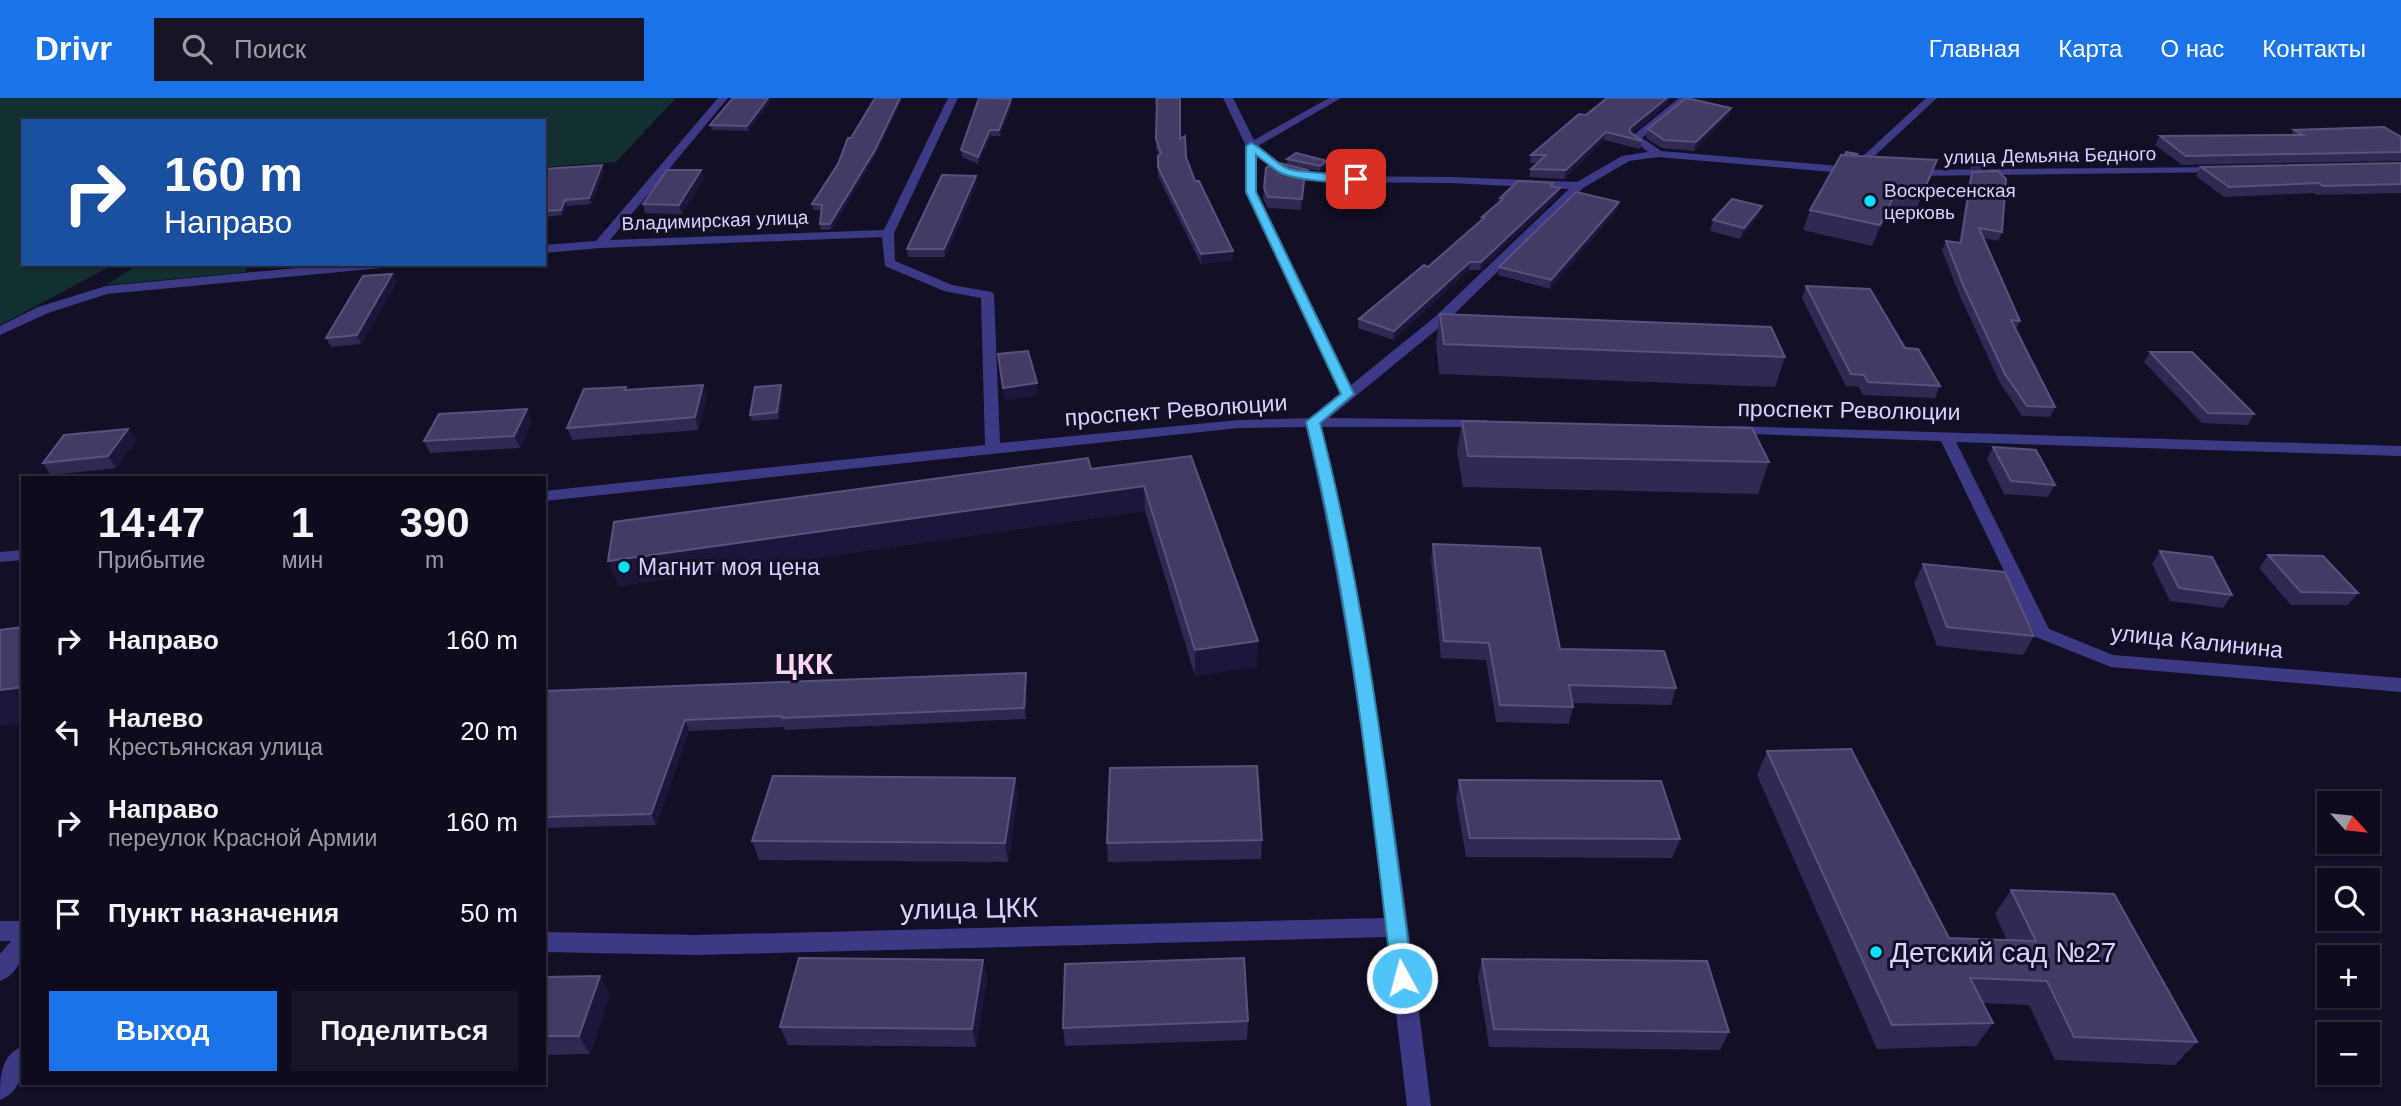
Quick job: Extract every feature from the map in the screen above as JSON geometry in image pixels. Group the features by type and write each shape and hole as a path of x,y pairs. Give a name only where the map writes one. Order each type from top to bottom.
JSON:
{"street":[{"path":"600,244 723,98"},
{"path":"953,98 888,233 889,263 949,288 987,295 993,448"},
{"path":"1228,98 1251,146 1251,192 1348,394"},
{"path":"1251,146 1336,98"},
{"path":"1658,154 1636,138 1685,98"},
{"path":"1854,171 1882,151 1932,98"},
{"path":"1251,146 1284,171 1333,179 1450,180 1579,186"},
{"path":"1419,1106 1365,690 1335,509 1313,422 1441,319 1579,186 1626,158 1658,154 1867,172"},
{"name":"улица Демьяна Бедного","path":"1894,169 1923,174 2236,170"},
{"name":"Владимирская улица","path":"546,249 600,244 888,233"},
{"path":"0,331 43,310 106,290 361,266"},
{"name":"проспект Революции","path":"546,496 1239,424 1506,424"},
{"name":"проспект Революции","path":"1716,430 2401,451"},
{"name":"улица Калинина","path":"1946,436 2042,633 2111,661 2401,685"},
{"path":"0,557 21,555"},
{"name":"улица ЦКК","path":"546,942 697,945 1396,927"},
{"path":"0,931 21,931"},
{"path":"0,971 21,945"},
{"path":"0,1088 21,1060"}],"green space":[{"path":"0,98 676,98 616,162 546,167 546,119 21,119 21,266 111,266 0,325"},
{"path":"136,266 247,266 245,272 106,285"}],"building":[{"path":"733,98 768,98 747,126 710,125"},
{"path":"875,98 900,98 875,150 830,224 820,224 822,205 812,204 838,164 848,138 851,138"},
{"path":"979,98 1011,99 999,130 990,130 978,157 961,150"},
{"path":"1157,98 1180,98 1180,139 1185,136 1186,157 1195,181 1199,181 1233,251 1201,254 1158,167 1158,156 1161,153 1156,139"},
{"path":"1607,98 1667,98 1630,128 1630,132 1642,141 1606,132 1566,170 1531,169 1546,155 1531,155 1579,114 1586,115"},
{"path":"1686,98 1731,108 1696,142 1664,140 1648,129"},
{"path":"2384,127 2401,137 2401,152 2186,156 2160,136 2303,135 2294,130"},
{"path":"1296,153 1327,161 1320,166 1287,159"},
{"path":"1974,153 1985,163 1972,164"},
{"path":"1841,155 1937,160 1921,197 1896,192 1880,225 1810,210"},
{"path":"1275,162 1308,170 1305,172 1302,199 1268,197 1264,188 1266,168"},
{"path":"2401,163 2401,184 2323,186 2319,183 2229,187 2201,167"},
{"path":"602,165 589,198 565,200 561,210 546,211 546,169"},
{"path":"667,170 701,170 679,205 643,204"},
{"path":"1998,171 2006,179 2002,232 1979,228 2020,321 2011,320 2055,407 2027,406 2005,374 1963,285 1946,241 1961,243 1972,172"},
{"path":"942,175 976,176 944,249 907,249"},
{"path":"1518,181 1553,183 1551,186 1560,188 1481,262 1470,262 1394,331 1359,319 1424,265 1428,267 1485,217 1482,217 1503,199 1500,198"},
{"path":"1576,192 1619,202 1551,280 1499,267"},
{"path":"1732,199 1762,206 1744,228 1713,220"},
{"path":"392,274 357,335 326,338 363,276"},
{"path":"1806,286 1870,289 1905,348 1918,349 1940,386 1868,382 1864,375 1851,374"},
{"path":"1440,314 1771,327 1785,357 1444,344"},
{"path":"1028,351 1037,383 1003,388 998,354"},
{"path":"2150,352 2192,352 2254,414 2208,413"},
{"path":"703,385 695,417 567,428 584,389 626,387 625,390"},
{"path":"781,385 777,412 750,415 755,387"},
{"path":"527,409 514,436 424,441 439,414"},
{"path":"1462,421 1752,428 1769,462 1468,456"},
{"path":"128,429 108,456 43,463 64,435"},
{"path":"1993,447 2036,450 2055,485 2011,481"},
{"path":"1191,456 1258,641 1195,650 1144,486 608,561 614,522 1088,458 1091,469"},
{"path":"1433,544 1540,548 1560,649 1664,651 1676,688 1569,685 1573,707 1500,705 1489,643 1444,641"},
{"path":"2160,551 2212,557 2232,595 2179,588"},
{"path":"2268,555 2323,556 2358,593 2301,592"},
{"path":"1923,564 2005,572 2034,636 1947,627"},
{"path":"21,627 21,687 0,690 0,630"},
{"path":"1026,673 1024,708 685,720 651,814 546,817 546,691"},
{"path":"1851,749 1949,938 2036,941 2011,890 2114,894 2197,1042 2074,1037 2047,981 1970,978 1993,1023 1892,1025 1767,751"},
{"path":"1257,766 1262,840 1107,843 1110,768"},
{"path":"773,776 1015,778 1005,843 752,841"},
{"path":"1459,780 1661,781 1680,839 1470,838"},
{"path":"799,958 983,960 972,1029 780,1027"},
{"path":"1244,958 1248,1021 1063,1028 1065,964"},
{"path":"1482,959 1707,961 1729,1032 1494,1029"},
{"path":"600,976 579,1036 546,1036 546,977"}],"place":[{"name":"Воскресенская церковь","path":"1870,201"},
{"name":"Магнит моя цена","path":"624,567"},
{"name":"Детский сад №27","path":"1876,952"}],"district":[{"name":"ЦКК","path":"804,664"}],"route":[{"path":"1356,179 1333,179 1284,171 1251,146 1251,192 1348,394 1313,422 1335,509 1367,703 1402,978"}]}
